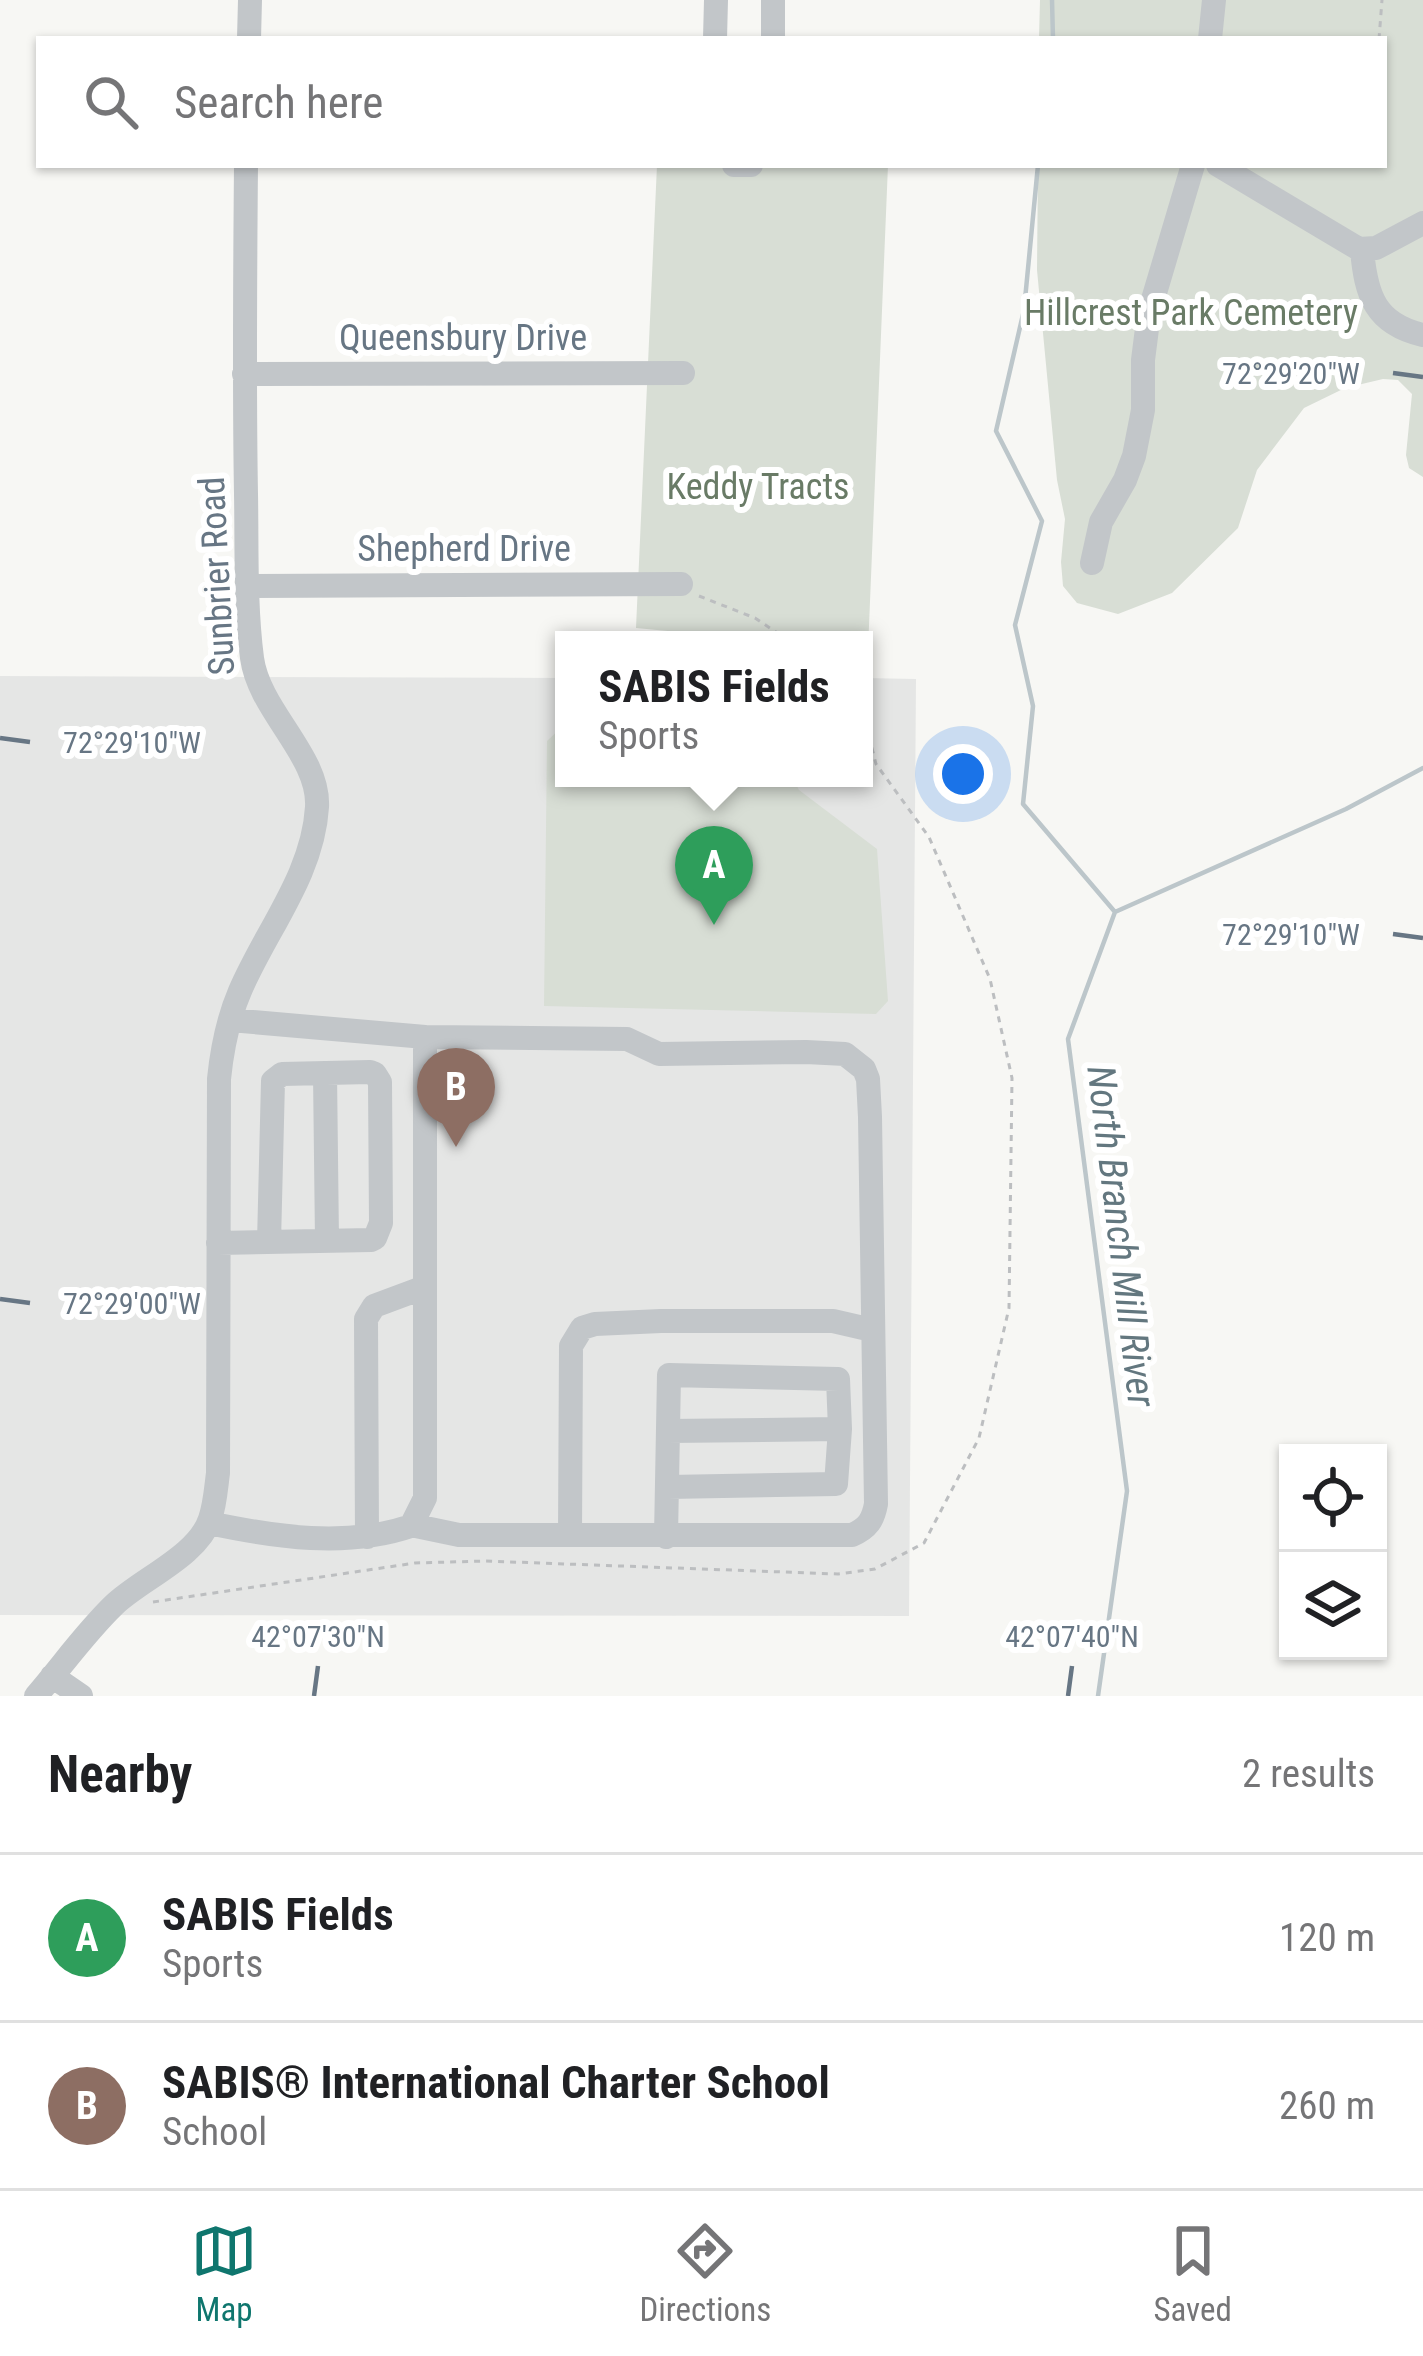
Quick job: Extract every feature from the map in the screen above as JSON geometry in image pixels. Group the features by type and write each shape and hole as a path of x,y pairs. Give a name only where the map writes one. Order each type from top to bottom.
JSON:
{"street":[{"path":"249,36 250,0"},
{"path":"716,0 716,36"},
{"path":"773,0 773,36"},
{"path":"1210,36 1214,0"},
{"name":"Sunbrier Road","path":"209,1523 218,1473 222,1047 240,990 296,883 312,840 317,801 305,763 260,690 252,662 244,374 246,168"},
{"path":"1092,562 1101,522 1134,456 1143,410 1149,313 1192,168"},
{"path":"1223,168 1362,250 1379,247 1423,224"},
{"path":"1362,250 1367,290 1374,304 1395,327 1423,335"},
{"name":"Queensbury Drive","path":"244,374 683,373"},
{"name":"Shepherd Drive","path":"248,586 681,584"},
{"path":"81,1696 44,1686 120,1599 189,1548 209,1523 308,1538 380,1537 411,1525 459,1535 666,1537 852,1534 874,1517 868,1078 855,1059 806,1052 659,1054 627,1039 425,1037 230,1020"},
{"path":"411,1525 425,1498 425,1037"},
{"path":"218,1243 327,1241 371,1240 380,1232 380,1082 370,1072 282,1074 273,1081 269,1242"},
{"path":"325,1073 327,1241"},
{"path":"367,1537 366,1319 374,1306 425,1287"},
{"path":"570,1535 571,1346 582,1328 743,1321 833,1322 872,1330"},
{"path":"666,1537 669,1375 838,1379 836,1484 668,1486"},
{"path":"668,1431 840,1429"}],"path":[{"path":"1379,36 1382,0"},
{"path":"681,584 774,631"}],"shaded area":[{"path":"0,676 555,678 555,787 873,787 873,678 916,679 909,1616 0,1615"}],"green space":[{"name":"Hillcrest Park Cemetery","path":"1040,0 1423,0 1423,477 1409,468 1406,455 1412,394 1398,380 1345,388 1304,408 1257,470 1238,528 1172,593 1118,614 1077,603 1063,586 1065,519 1037,270 1038,168 1387,168 1387,36 1039,36"},
{"name":"Keddy Tracts","path":"657,168 888,168 869,631 636,628"},
{"path":"555,733 555,787 798,787 877,849 888,1001 876,1014 544,1006 547,741"}],"waterway":[{"path":"1052,0 1053,36"},
{"path":"1038,168 1024,310 996,431 1042,521 1015,625 1033,706 1023,804 1115,912"},
{"name":"North Branch Mill River","path":"1098,1696 1127,1491 1068,1039 1115,912 1346,809 1423,768"}],"place":[{"name":"SABIS Fields","path":"714,925"},
{"name":"SABIS® International Charter School","path":"456,1147"}]}
